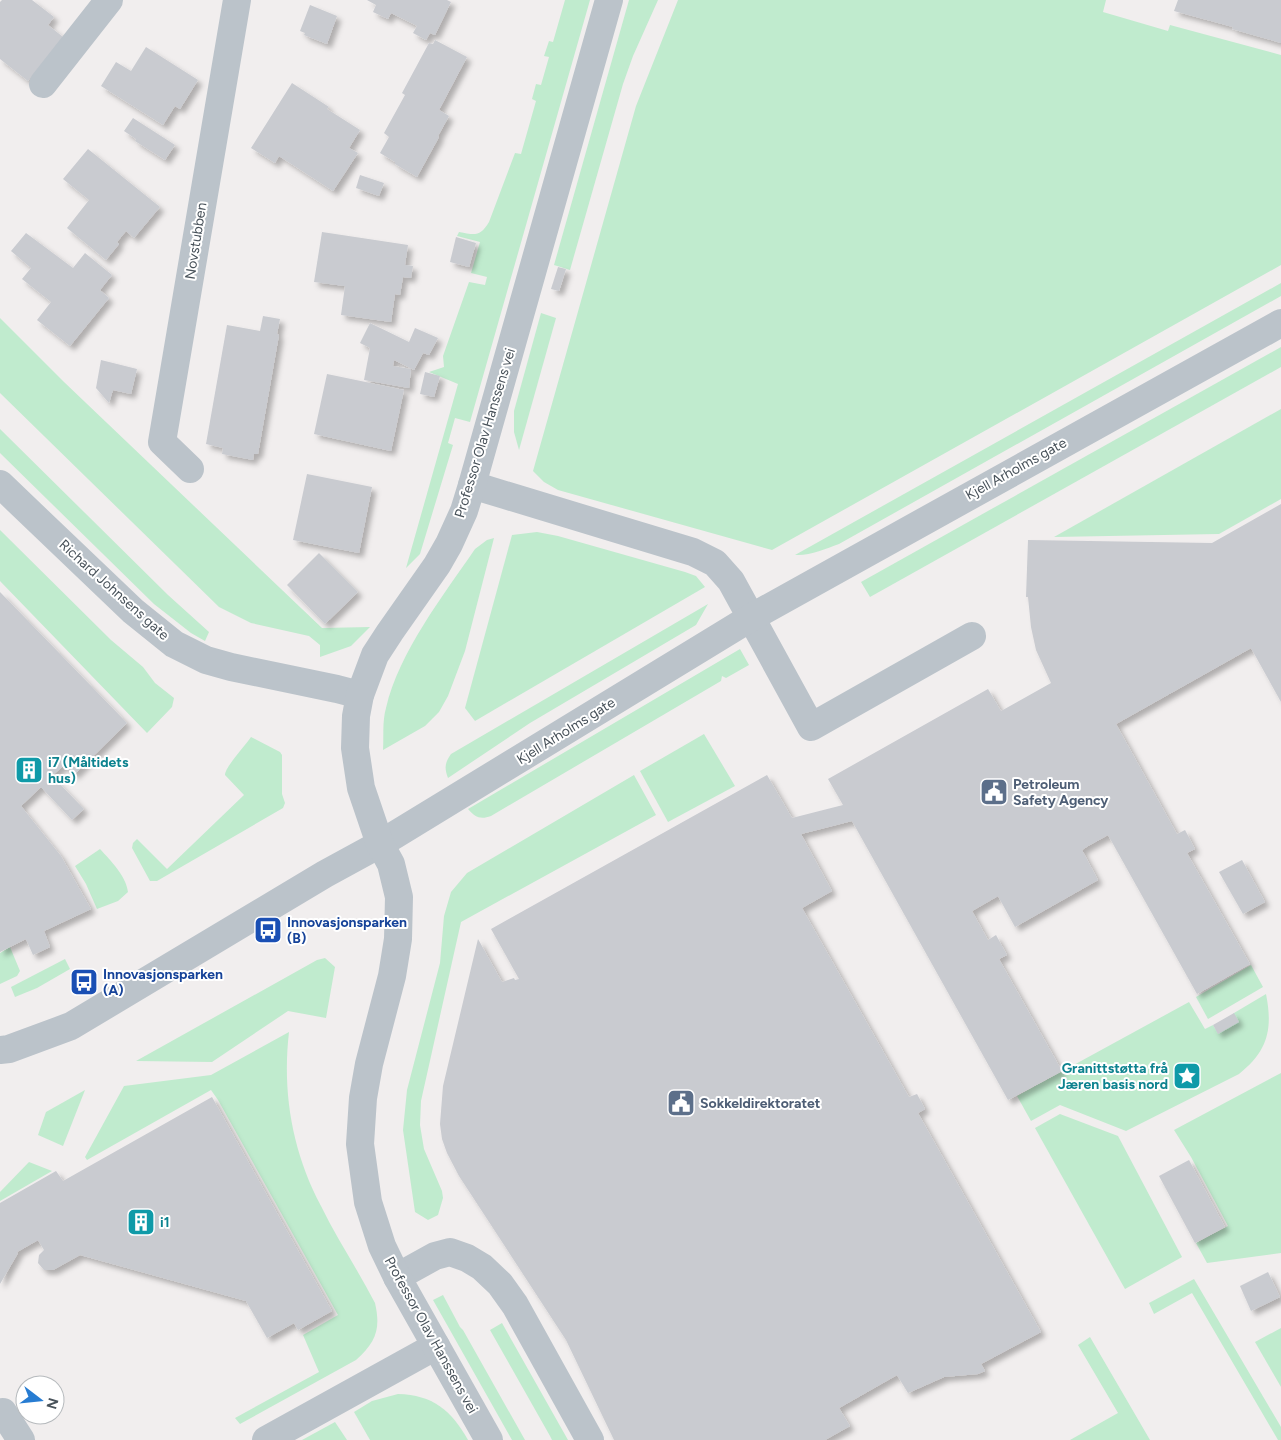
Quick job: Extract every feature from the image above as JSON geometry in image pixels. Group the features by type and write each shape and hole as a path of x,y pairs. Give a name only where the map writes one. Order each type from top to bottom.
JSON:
{"street":[{"path":"43,84 110,0"},
{"name":"Professor Olav Hanssens vei","path":"489,1440 397,1277 382,1246 368,1202 360,1144 363,1098 369,1064 392,976 398,939 399,897 391,864 380,844 361,788 355,748 356,716 360,695 375,655 437,565 464,511 609,0"},
{"name":"Novstubben","path":"190,469 162,442 232,1"},
{"name":"Kjell Arholms gate","path":"0,1050 9,1049 71,1026 325,874 380,844 752,618 1281,323"},
{"name":"Richard Johnsens gate","path":"0,484 133,612 174,644 206,660 231,667 360,695"},
{"path":"472,485 693,552 716,563 731,581 811,727 972,636"},
{"path":"397,1277 435,1256 450,1252 467,1258 482,1267 500,1284 516,1305 590,1440"},
{"path":"266,1440 436,1346"},
{"path":"0,1414 3,1412 20,1440"}],"green space":[{"path":"565,0 590,0 470,422 455,418 448,443 453,445 420,554 406,568 458,384 429,372 444,367 443,356 469,282 485,285 487,277 471,273 480,242 457,236 459,232 477,234 486,227 515,153 521,154 536,101 532,99 536,84 541,85 549,57 544,56 549,41 553,42"},
{"path":"629,0 658,0 633,56 623,84 570,270 554,265"},
{"path":"678,0 1106,0 1103,12 1168,31 1170,25 1281,55 1281,265 772,550 558,490 544,482 533,471 636,106"},
{"path":"1281,283 1281,296 839,544 812,553 795,555"},
{"path":"541,313 556,318 519,450 514,432 514,411"},
{"path":"0,318 64,382 322,628 370,627 351,646 320,657 320,645 309,636 251,623 219,607 0,393"},
{"path":"1281,347 1281,367 870,597 861,582"},
{"path":"1281,409 1281,499 1219,534 1054,537"},
{"path":"0,429 168,595 209,632 205,641 191,633 154,604 0,453"},
{"path":"0,530 111,640 143,667 155,683 174,698 172,707 147,733 0,581"},
{"path":"537,532 558,536 685,572 696,576 705,587 475,721 465,708 512,535"},
{"path":"494,538 465,651 448,696 439,712 425,726 383,750 386,708 392,687 411,645 475,549 487,540"},
{"path":"708,604 696,625 530,723 448,778 446,765 451,754"},
{"path":"740,649 749,665 726,678 722,676 721,681 491,816 478,817 468,809"},
{"path":"704,734 735,786 668,822 640,771"},
{"path":"251,737 280,752 282,755 282,794 285,803 283,808 157,881 150,881 132,848 133,843 137,839 167,869 244,795 225,775 232,762"},
{"path":"634,775 656,815 461,922 421,1101 420,1125 424,1149 442,1191 443,1198 438,1215 428,1220 415,1212 403,1130 407,1090 440,963 444,916 451,892 467,873"},
{"path":"100,849 121,875 128,892 118,901 97,909 86,884 75,866"},
{"path":"10,947 20,971 17,976 0,984 0,953"},
{"path":"325,958 335,967 326,1018 288,1011 212,1062 136,1061 317,960"},
{"path":"65,959 70,969 37,988 15,997 11,987"},
{"path":"1251,965 1263,987 1208,1019 1196,997"},
{"path":"1266,994 1269,1018 1266,1038 1262,1048 1249,1065 1239,1074 1126,1131 1060,1105 1031,1121 1017,1096 1189,1002 1205,1029 1213,1025 1218,1033 1234,1013"},
{"path":"289,1032 287,1054 288,1099 296,1143 311,1185 321,1206 375,1303 377,1328 372,1341 356,1360 240,1424 235,1418 319,1372 303,1335 338,1315 218,1100 211,1090 87,1160 85,1157 124,1086 211,1075"},
{"path":"1281,1073 1281,1253 1207,1263 1196,1243 1228,1226 1191,1157 1174,1130"},
{"path":"85,1090 63,1146 38,1135 46,1112"},
{"path":"1060,1114 1118,1136 1182,1257 1125,1289 1035,1128"},
{"path":"29,1162 52,1171 0,1201 0,1192"},
{"path":"1194,1279 1281,1427 1281,1440 1278,1440 1192,1293 1154,1314 1149,1303"},
{"path":"443,1295 525,1440 512,1440 433,1300"},
{"path":"502,1323 568,1440 552,1440 490,1330"},
{"path":"1281,1328 1281,1387 1255,1342"},
{"path":"1090,1337 1150,1440 1070,1440 1118,1413 1078,1345"},
{"path":"398,1394 421,1397 440,1406 455,1420 468,1440 370,1440 354,1412 372,1401"},
{"path":"335,1422 347,1440 302,1440"}],"building":[{"path":"2,0 32,0 54,17 48,25 63,37 28,81 0,59 0,2"},
{"path":"367,0 447,0 451,2 435,35 430,33 426,40 413,33 417,26 391,13 388,19 373,12 376,5"},
{"path":"1178,0 1281,0 1281,43 1232,29 1233,27 1174,11"},
{"path":"310,5 337,16 327,44 304,35 305,33 300,31"},
{"path":"435,40 467,57 439,110 449,116 417,177 380,153 389,137 384,133 405,95 402,93 429,43 433,44"},
{"path":"146,47 198,80 180,109 175,106 163,125 101,86 116,62 131,71"},
{"path":"292,83 360,130 349,148 358,153 333,191 279,156 275,163 251,148"},
{"path":"133,118 175,145 165,160 135,141 136,139 124,131"},
{"path":"88,149 160,207 134,238 126,231 117,242 119,244 106,260 67,228 89,200 63,179"},
{"path":"360,175 384,183 379,196 356,188"},
{"path":"322,232 408,245 405,265 413,266 411,278 403,277 400,295 395,294 391,322 341,315 345,286 314,282"},
{"path":"26,233 73,268 85,253 112,275 100,290 109,298 70,346 37,320 51,302 22,279 31,268 11,251"},
{"path":"456,237 476,243 469,267 450,262"},
{"path":"558,267 566,269 559,291 551,289"},
{"path":"263,316 280,319 277,334 279,335 258,454 254,454 253,460 222,454 223,448 206,444 227,325 260,331"},
{"path":"370,323 409,342 415,328 438,338 429,355 423,353 414,370 394,360 393,366 411,369 409,388 364,380 370,348 360,343"},
{"path":"101,360 137,369 131,394 113,390 109,403 96,388"},
{"path":"425,372 440,376 434,397 420,394"},
{"path":"327,374 404,390 391,451 314,434"},
{"path":"307,474 372,487 359,553 293,540"},
{"name":"Sokkeldirektoratet","path":"1281,504 1281,702 1251,648 1116,724 1177,834 1185,830 1195,849 1187,853 1250,964 1197,994 1108,835 1082,850 1098,880 1015,927 998,896 972,911 988,940 996,935 1007,955 999,959 1062,1071 1008,1100 852,821 801,834 832,891 802,908 909,1097 917,1094 925,1109 918,1113 1041,1332 981,1364 985,1371 978,1374 944,1377 908,1393 897,1375 839,1408 850,1426 825,1440 614,1440 566,1340 459,1176 442,1139 440,1124 443,1086 478,939 502,982 514,978 515,980 519,979 491,929 767,775 792,818 843,805 828,779 988,689 1001,711 1051,683 1036,650 1031,627 1028,597 1026,597 1028,540 1212,543"},
{"path":"319,553 358,592 325,624 287,585"},
{"name":"i7 (Måltidets hus)","path":"0,592 127,723 74,775 64,765 52,776 84,809 72,820 41,787 21,806 61,856 91,909 44,931 50,947 33,955 26,939 0,952"},
{"path":"1242,860 1265,902 1243,914 1219,872"},
{"path":"1234,1013 1239,1022 1218,1034 1213,1025"},
{"name":"i1","path":"212,1097 332,1311 298,1330 294,1323 267,1338 246,1301 80,1255 53,1270 44,1270 38,1263 39,1255 44,1250 38,1240 17,1252 0,1284 0,1203 56,1171 63,1181"},
{"path":"1189,1160 1225,1227 1195,1243 1159,1176"},
{"path":"1268,1272 1280,1297 1251,1311 1240,1286"}],"place":[{"name":"i7 (Måltidets hus)","path":"29,770"},
{"name":"Petroleum Safety Agency","path":"994,792"},
{"name":"Innovasjonsparken (B)","path":"268,930"},
{"name":"Innovasjonsparken (A)","path":"84,982"},
{"name":"Granittstøtta frå Jæren basis nord","path":"1187,1076"},
{"name":"Sokkeldirektoratet","path":"681,1103"},
{"name":"i1","path":"141,1222"}]}
